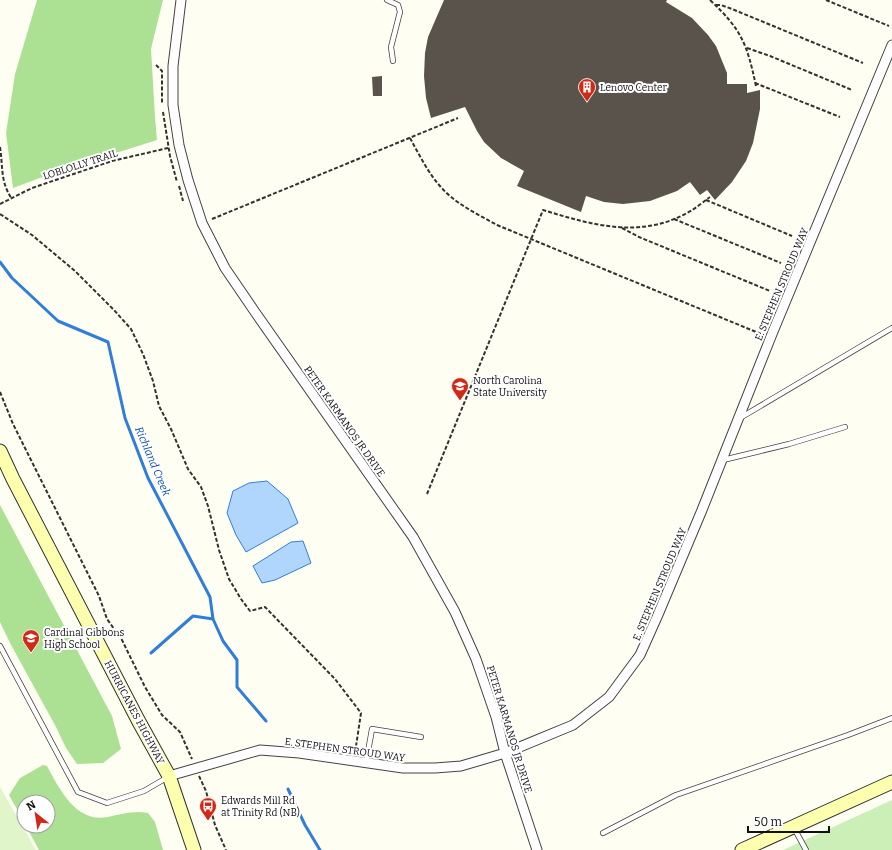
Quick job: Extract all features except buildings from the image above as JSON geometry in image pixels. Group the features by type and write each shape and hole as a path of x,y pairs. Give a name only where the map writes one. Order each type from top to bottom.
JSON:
{"main road":[{"name":"HURRICANES HIGHWAY","path":"0,451 12,479 116,679 169,776 194,850"},
{"path":"742,850 892,782"}],"street":[{"name":"PETER KARMANOS JR DRIVE","path":"181,0 173,66 173,105 188,180 202,223 225,268 250,306 413,537 455,612 476,659 496,717 505,753 537,850"},
{"name":"E. STEPHEN STROUD WAY","path":"169,776 260,750 299,753 403,768 461,766 505,753 573,724 609,696 640,655 702,510 892,45"}],"lane":[{"path":"387,0 398,5 400,12 391,47 393,61"},
{"path":"738,420 892,328"},
{"path":"722,460 789,444 845,427"},
{"path":"0,646 78,792 107,803 144,791 169,776"},
{"path":"604,833 676,796 892,718"},
{"path":"366,763 372,729 421,737"},
{"path":"793,827 806,850"}],"path":[{"path":"710,0 728,16 742,38 747,48 756,85 840,117"},
{"path":"826,0 889,26"},
{"path":"716,5 732,9 864,63"},
{"path":"747,48 852,90"},
{"path":"212,219 458,118"},
{"path":"410,138 432,177 448,195 465,208 497,225 762,334"},
{"path":"0,147 3,181 7,192 12,199"},
{"name":"LOBLOLLY TRAIL","path":"0,204 32,188 112,161 168,148"},
{"path":"427,494 543,210 578,220 621,228 652,226 674,219 688,212 710,197"},
{"path":"706,200 792,236"},
{"path":"0,214 32,235 75,271 131,329 145,361 159,406 172,429 188,469 201,487 229,579 250,611 265,607 335,679 361,713 357,740"},
{"path":"674,219 781,263"},
{"path":"621,228 639,237 770,291"},
{"path":"0,392 13,424 99,596 107,619 122,640 145,687 162,715 180,732 187,748"},
{"path":"206,791 215,825 226,850"}],"green space":[{"path":"37,0 163,0 151,49 157,140 56,172 13,188 6,133 15,74"},
{"path":"0,505 112,716 121,749 103,763 77,764 66,748 0,622"},
{"path":"43,765 47,766 70,803 87,815 97,818 133,812 148,813 155,822 163,850 39,850 30,834 56,834 56,794 16,794 16,808 9,795 20,778"},
{"path":"0,787 16,815 16,834 27,834 36,850 0,850"},
{"path":"892,800 892,850 783,850"}],"water":[{"path":"267,481 288,499 298,523 246,552 236,535 227,513 233,491 249,483"},
{"path":"303,541 311,563 275,580 262,583 253,566 291,542"}],"waterway":[{"name":"Richland Creek","path":"0,262 12,278 58,321 108,342 125,418 148,478 210,597 213,619 223,641 237,660 237,687 266,721"},
{"path":"151,653 193,616 213,619"},
{"name":"Richland Creek","path":"288,789 305,825 320,850"}],"place":[{"name":"Lenovo Center","path":"587,102"},
{"name":"North Carolina State University","path":"460,401"},
{"name":"Cardinal Gibbons High School","path":"31,653"},
{"name":"Edwards Mill Rd at Trinity Rd (NB)","path":"208,821"}]}
